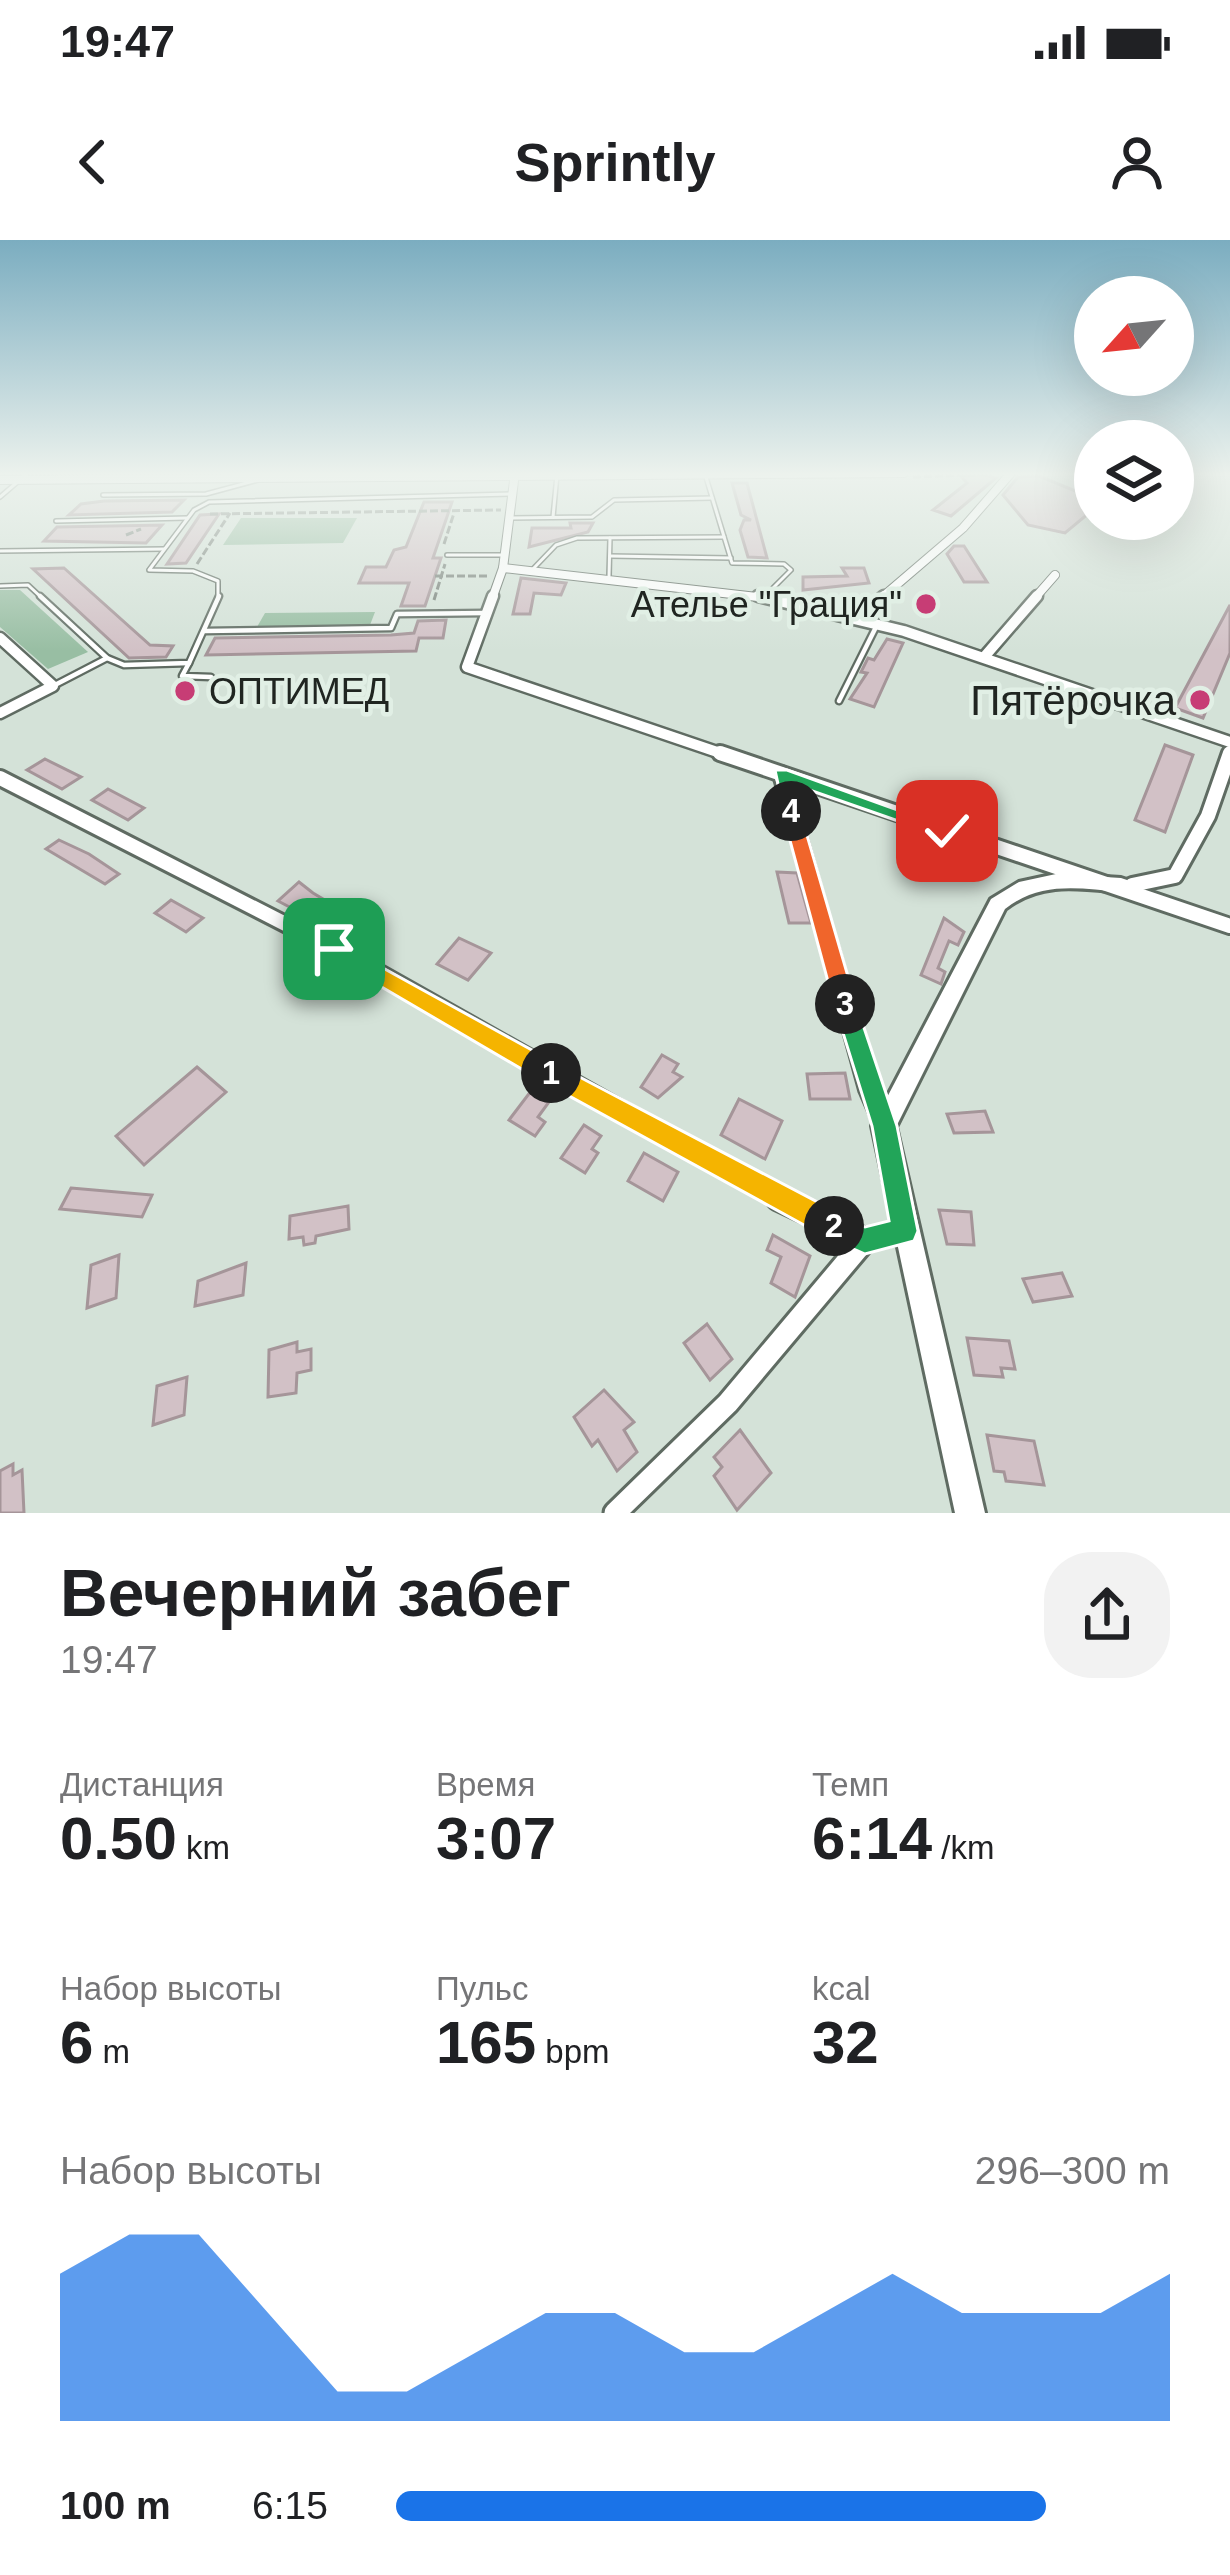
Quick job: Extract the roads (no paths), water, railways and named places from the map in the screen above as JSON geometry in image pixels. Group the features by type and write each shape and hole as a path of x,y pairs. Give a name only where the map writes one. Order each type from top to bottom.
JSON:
{"street":[{"path":"508,532 502,567 467,667 1056,868 1121,885 1230,926"},
{"path":"859,618 958,532"},
{"path":"502,567 764,597 859,618 986,656 1230,742"},
{"path":"986,656 1055,575"},
{"path":"0,638 53,686 0,713"},
{"path":"884,1126 998,904 1012,890 1041,881 1150,885 1175,876 1208,816 1230,752"},
{"path":"781,774 868,1088 884,1126 970,1513"},
{"path":"0,778 334,949 759,1190 865,1240"},
{"path":"615,1513 728,1403 865,1240 904,1231"}],"lane":[{"path":"177,532 149,570 193,571 218,581 206,632 182,676 211,677"},
{"path":"723,532 732,563 784,564 791,570 764,597"},
{"path":"532,570 556,545 578,538 724,537"},
{"path":"609,576 610,538"},
{"path":"0,551 164,549"},
{"path":"448,555 502,567"},
{"path":"610,556 730,558"},
{"path":"0,586 28,585 107,658 124,665 189,663"},
{"path":"206,632 391,628 397,614 488,613"},
{"path":"839,701 878,624"},
{"path":"53,686 107,658"}],"place":[{"name":"Ателье \"Грация\"","path":"926,604"},
{"name":"ОПТИМЕД","path":"185,691"},
{"name":"Пятёрочка","path":"1200,700"}]}
